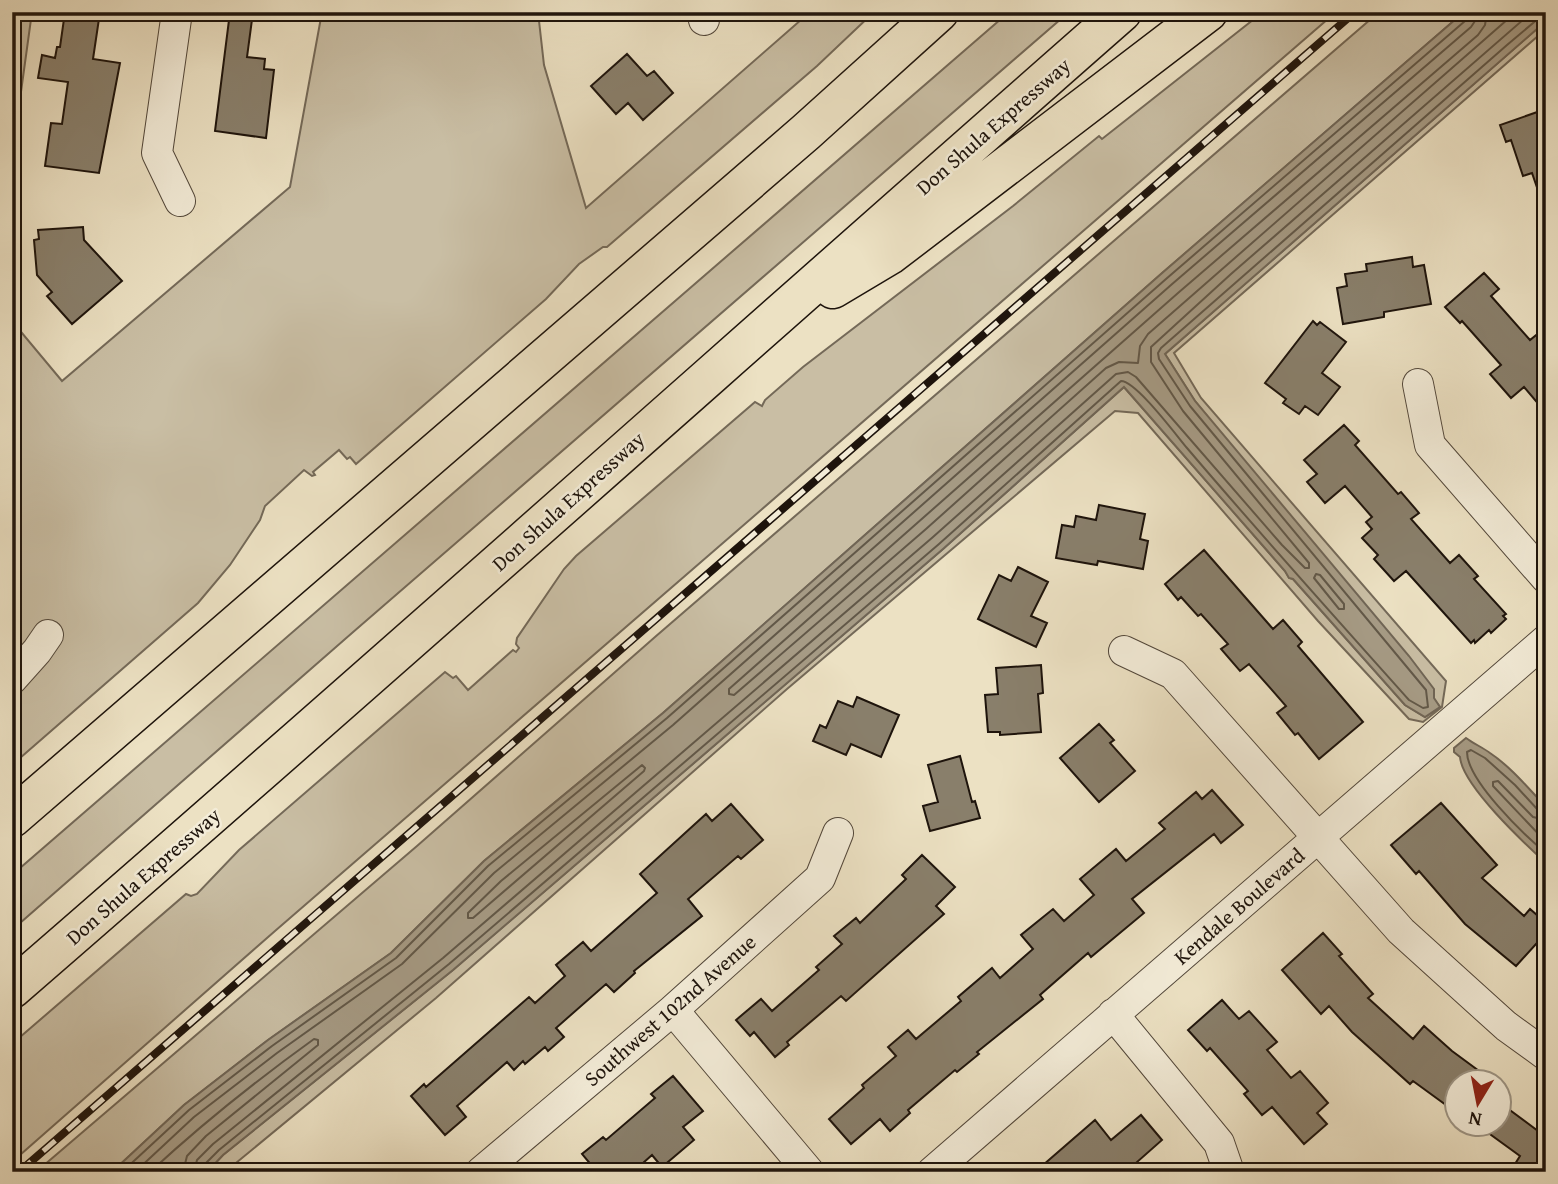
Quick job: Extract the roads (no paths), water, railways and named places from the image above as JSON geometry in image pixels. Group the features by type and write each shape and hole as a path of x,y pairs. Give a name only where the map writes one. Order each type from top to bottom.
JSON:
{"highway":[{"path":"12,818 806,132 939,12"},
{"name":"Don Shula Expressway","path":"12,989 272,764 1122,12"},
{"path":"745,343 890,255 1208,12"}],"street":[{"path":"177,12 157,153 180,201"},
{"path":"1418,384 1430,444 1546,578"},
{"path":"12,679 48,635"},
{"name":"Kendale Boulevard","path":"932,1172 1546,640"},
{"path":"1124,651 1173,674 1393,923 1506,1026 1546,1055"},
{"name":"Southwest 102nd Avenue","path":"481,1172 673,1010 820,878 838,833"},
{"path":"673,1010 809,1172"},
{"path":"1113,1014 1219,1143 1229,1172"}],"water":[{"path":"1464,12 1546,12 1546,21 1165,354 1195,401 1409,656 1434,689 1434,698 1440,707 1425,717 1405,705 1293,579 1289,578 1124,387 943,549 453,970 223,1155 207,1172 112,1172 184,1105 268,1040 391,953 484,861 663,713 1161,274"},
{"path":"1466,738 1505,765 1546,807 1546,863 1496,813 1471,783 1460,757 1454,752 1454,748"}],"railway":[{"path":"19,1172 1355,12"}]}
